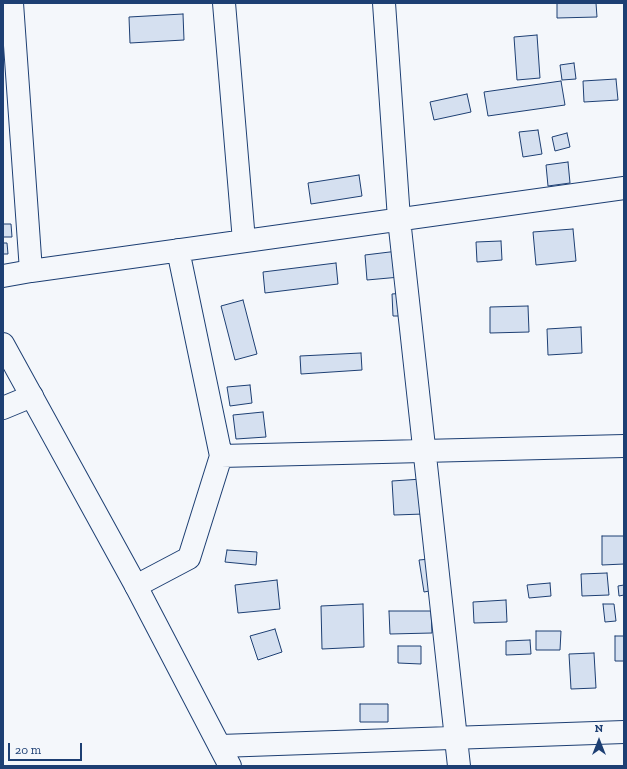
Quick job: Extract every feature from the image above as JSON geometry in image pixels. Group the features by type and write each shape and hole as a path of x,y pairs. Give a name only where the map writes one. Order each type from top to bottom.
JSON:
{"street":[{"path":"12,3 31,271"},
{"path":"224,3 244,241"},
{"path":"384,3 399,220 459,766"},
{"path":"3,276 624,188"},
{"path":"136,586 189,558 221,456 178,250"},
{"path":"3,344 136,586 230,766"},
{"path":"3,408 32,396"},
{"path":"221,456 624,446"},
{"path":"220,746 624,732"}],"building":[{"path":"557,3 596,3 597,17 557,18"},
{"path":"183,14 184,40 130,43 129,17"},
{"path":"537,35 540,78 517,80 514,37"},
{"path":"574,63 576,79 562,80 560,65"},
{"path":"616,79 618,100 584,102 583,81"},
{"path":"561,81 565,105 488,116 484,92"},
{"path":"467,94 471,112 434,120 430,102"},
{"path":"538,130 542,154 523,157 519,132"},
{"path":"567,133 570,147 555,151 552,137"},
{"path":"568,162 570,183 548,186 546,165"},
{"path":"359,175 362,196 311,204 308,183"},
{"path":"3,224 11,224 12,237 3,237"},
{"path":"573,229 576,261 536,265 533,232"},
{"path":"501,241 502,260 477,262 476,242"},
{"path":"3,243 7,243 8,254 3,254"},
{"path":"398,251 400,277 367,280 365,255"},
{"path":"336,263 338,284 265,293 263,272"},
{"path":"404,293 405,316 393,316 392,294"},
{"path":"243,300 257,354 235,360 221,306"},
{"path":"528,306 529,332 490,333 490,307"},
{"path":"581,327 582,353 548,355 547,329"},
{"path":"361,353 362,370 301,374 300,356"},
{"path":"250,385 252,403 230,406 227,387"},
{"path":"263,412 266,437 236,439 233,415"},
{"path":"422,479 424,514 394,515 392,481"},
{"path":"602,536 624,536 624,564 602,565"},
{"path":"227,550 257,552 256,565 225,562"},
{"path":"430,559 435,590 424,592 419,560"},
{"path":"607,573 609,595 582,596 581,574"},
{"path":"277,580 280,609 238,613 235,585"},
{"path":"550,583 551,596 529,598 527,585"},
{"path":"624,585 624,595 619,596 618,586"},
{"path":"506,600 507,622 474,623 473,602"},
{"path":"363,604 364,647 322,649 321,606"},
{"path":"603,604 614,604 616,621 605,622"},
{"path":"389,611 431,611 432,633 390,634"},
{"path":"275,629 282,652 258,660 250,636"},
{"path":"536,631 561,631 560,650 536,650"},
{"path":"615,636 624,636 624,661 615,661"},
{"path":"530,640 531,654 506,655 506,641"},
{"path":"398,646 421,646 421,664 398,663"},
{"path":"594,653 596,688 571,689 569,654"},
{"path":"360,704 388,704 388,722 360,722"}]}
